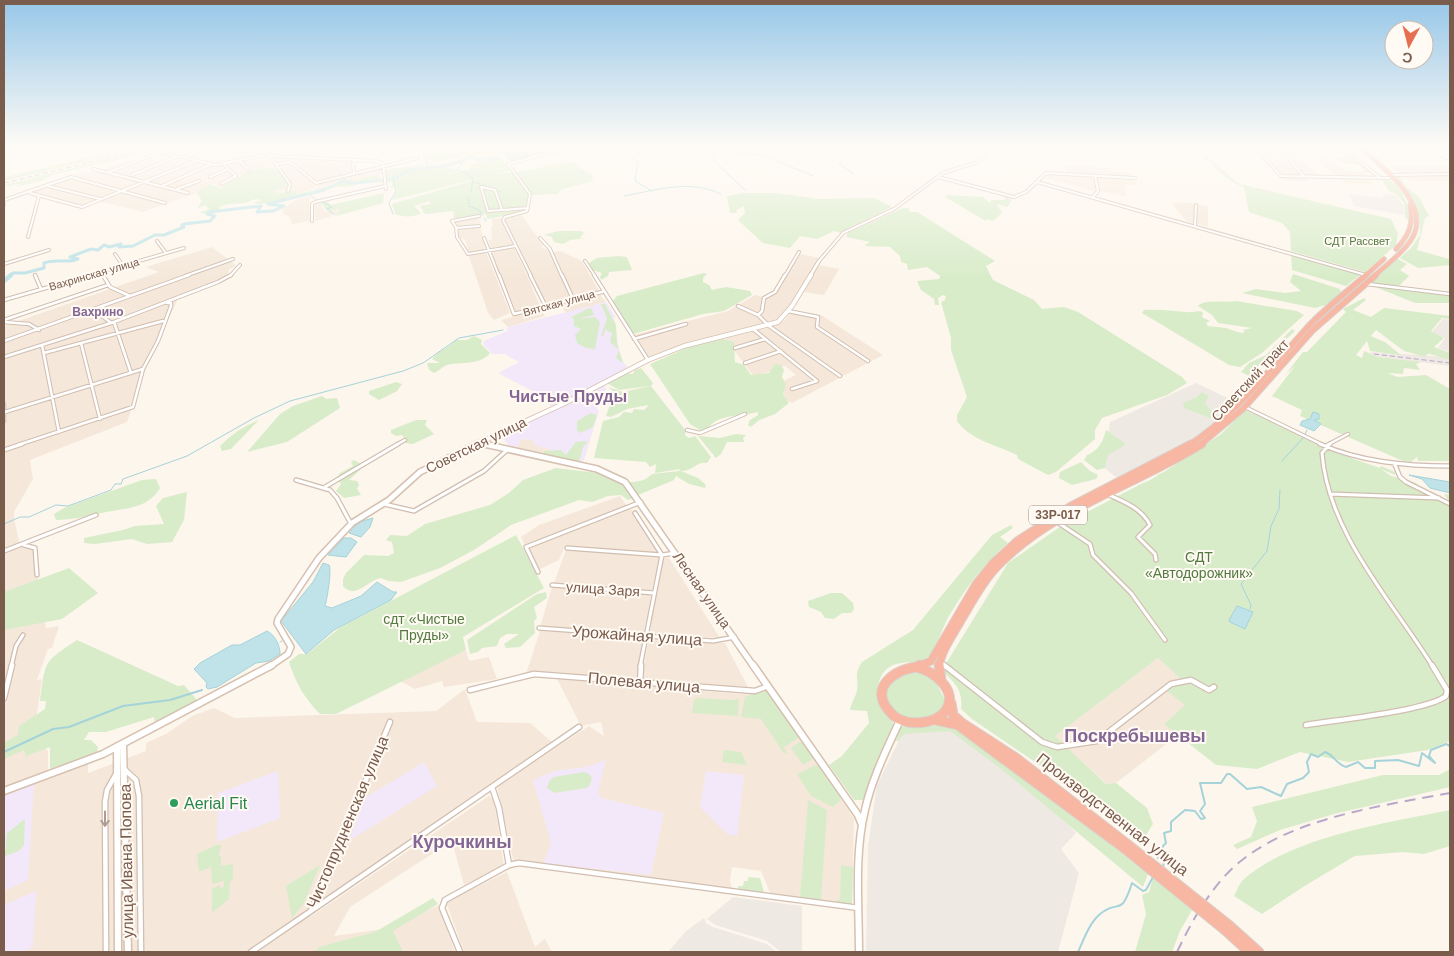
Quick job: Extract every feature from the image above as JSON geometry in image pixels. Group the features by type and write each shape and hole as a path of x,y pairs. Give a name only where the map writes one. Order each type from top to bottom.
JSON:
{"highway":[{"name":"Советский тракт","path":"916,666 931,661 936,656 978,580 1008,549 1035,528 1202,438 1242,406 1308,327 1409,235 1412,225 1410,204 1400,191"},
{"name":"Советский тракт","path":"939,662 975,597 996,569 1014,552 1057,522 1212,436 1342,302 1406,246 1415,232 1417,218 1414,205 1402,191"},
{"path":"900,720 936,720 947,711 951,703 938,673 939,662"},
{"path":"916,666 931,671 941,680"},
{"name":"33Р-017","path":"900,720 890,714 883,702 885,683 893,673 916,666"},
{"name":"Производственная улица","path":"951,703 953,714 962,722 1016,758 1259,952"},
{"name":"Производственная улица","path":"936,720 958,725 1126,846"},
{"name":"Производственная улица","path":"1228,928 1249,952"}],"main road":[{"name":"Советская улица","path":"120,745 286,656 291,645 277,623 278,619 319,558 351,524 384,504 420,472 648,360 684,346 769,326 781,321 819,261"},
{"name":"Лесная улица","path":"480,443 607,472 625,482 641,502 769,686 850,804 862,825"},
{"path":"859,952 858,908 862,825 879,765 900,720"},
{"name":"улица Ивана Попова","path":"120,745 123,769 128,952"},
{"name":"улица Ивана Попова","path":"118,952 117,773 120,745"},
{"path":"4,791 120,745"},
{"path":"850,804 860,809 867,806"}],"street":[{"path":"4,202 35,191"},
{"path":"67,191 101,199"},
{"path":"30,193 82,207 121,191 165,203"},
{"path":"179,191 188,193"},
{"path":"312,220 312,204 314,202 365,191"},
{"path":"482,191 488,211 528,210"},
{"path":"495,191 502,210"},
{"path":"528,191 530,194 528,210"},
{"path":"819,261 843,233 900,206 920,191"},
{"path":"989,191 1013,197 1028,191"},
{"path":"1069,191 1343,266 1366,275"},
{"path":"1093,197 1098,191"},
{"path":"28,237 38,196"},
{"path":"1195,225 1196,205"},
{"path":"528,210 503,218 546,307"},
{"path":"479,216 452,221 456,228 457,237 468,254 516,246"},
{"path":"456,228 479,226"},
{"path":"484,238 488,251"},
{"path":"540,238 550,249 573,299"},
{"path":"157,241 167,252 166,254"},
{"name":"Вахринская улица","path":"4,299 184,248"},
{"path":"4,264 49,250"},
{"name":"Вятская улица","path":"488,251 515,314 602,292"},
{"path":"758,315 762,311 764,298 775,292 799,252"},
{"path":"115,254 123,266"},
{"path":"4,341 233,259"},
{"path":"585,262 602,292 648,360"},
{"path":"4,358 112,322 224,280 240,265"},
{"path":"35,276 41,290"},
{"path":"104,277 108,285 131,297"},
{"path":"1364,284 1450,294"},
{"path":"4,321 108,285"},
{"path":"4,450 133,407 143,370 158,341 163,320 171,306 171,303 164,303"},
{"path":"738,306 758,315 769,326 840,376"},
{"path":"94,310 112,322 118,332 131,373"},
{"path":"788,312 818,317 816,324 818,327 868,360"},
{"path":"44,353 163,320"},
{"path":"4,321 29,324 38,330"},
{"path":"634,339 686,324"},
{"path":"754,329 817,381 792,388"},
{"path":"735,348 765,339"},
{"path":"81,343 100,419"},
{"path":"42,345 59,432"},
{"path":"745,363 781,351"},
{"path":"5,412 143,370"},
{"path":"4,404 4,421"},
{"path":"1242,406 1326,446 1359,456 1395,464 1450,466"},
{"path":"687,430 700,433 745,414"},
{"path":"1306,725 1418,707 1441,700 1447,695 1446,688 1407,625 1354,551 1330,494 1323,467 1322,453 1326,446 1348,434"},
{"path":"325,487 405,440"},
{"path":"384,504 414,511 484,471 507,450"},
{"path":"1395,464 1400,477 1449,504"},
{"path":"296,480 300,483 325,487 340,500 345,516 351,524"},
{"path":"1109,494 1138,509 1149,522 1150,525 1138,537 1155,554 1156,560"},
{"path":"1330,494 1440,498"},
{"path":"538,572 526,547 641,502"},
{"path":"634,512 662,555 640,669 640,683"},
{"path":"4,551 96,515"},
{"path":"1057,522 1090,544 1093,555 1131,593 1165,640"},
{"path":"21,545 28,544 35,548 37,576"},
{"path":"567,548 662,555 676,553"},
{"name":"улица Заря","path":"552,585 654,593"},
{"name":"Урожайная улица","path":"539,628 713,641 727,640 734,637"},
{"path":"4,698 16,646 23,635"},
{"path":"939,662 1042,742 1057,747 1097,741 1171,684 1191,680 1209,690 1214,687"},
{"name":"Полевая улица","path":"470,690 515,677 534,674 755,691 769,686"},
{"name":"Чистопрудненская улица","path":"251,952 311,911 390,722"},
{"path":"311,911 579,727"},
{"name":"улица Ивана Попова","path":"123,769 136,780 138,796 141,952"},
{"name":"улица Ивана Попова","path":"106,952 105,802 106,790 117,773"},
{"path":"492,787 499,808 509,865"},
{"path":"460,952 442,908 445,900 509,865 519,863 858,908"}],"shaded area":[{"path":"33,191 200,191 143,212 98,201 80,208 27,193"},
{"path":"294,191 307,191 297,194"},
{"path":"1100,191 1126,191 1126,196"},
{"path":"1349,194 1383,198 1383,194 1396,195 1403,205 1404,215 1354,206"},
{"path":"311,196 312,198 309,199 311,221 292,224 290,217 284,214 282,209 296,200"},
{"path":"320,201 325,212 340,209 337,214 330,215 331,217 315,221 314,204"},
{"path":"1183,202 1208,206 1208,227 1186,221 1172,203"},
{"path":"478,213 485,250 469,253 465,239 458,238 453,215"},
{"path":"521,214 543,245 542,248 548,249 571,299 546,304 504,220 506,217"},
{"path":"501,218 513,246 491,250 488,240 492,239 491,227 493,226 491,219"},
{"path":"212,247 237,266 229,269 227,278 179,296 146,369 127,422 30,460 33,479 14,512 14,518 20,546 32,545 46,628 59,626 52,648 48,649 37,680 42,679 34,734 48,751 48,771 88,763 88,773 146,751 146,743 166,734 192,716 214,708 235,718 436,711 465,689 477,722 530,723 552,742 492,787 311,912 310,917 489,796 494,799 504,866 464,885 452,841 350,907 334,936 390,928 439,905 455,952 4,952 4,326 159,272 146,267"},
{"path":"514,248 540,306 514,312 491,252"},
{"path":"560,251 582,261 599,291 575,298 552,252"},
{"path":"486,252 510,313 494,320 488,313 469,256"},
{"path":"800,254 819,258 787,311 774,323 722,335 649,358 633,335 728,311 755,295 767,298 776,291"},
{"path":"818,265 839,269 824,295 804,292"},
{"path":"597,294 606,302 566,313 560,304"},
{"path":"606,302 616,317 614,318 619,350 623,362 628,367 560,404 551,406 540,395 498,373 519,362 505,354 492,354 483,344 484,341 507,331 508,327"},
{"path":"540,309 545,316 508,327 501,320"},
{"path":"791,311 821,315 883,355 792,403 783,398 785,380 796,375 785,366 754,377 725,338 774,326 785,320"},
{"path":"1443,319 1450,320 1450,352 1438,348 1445,338 1432,332"},
{"path":"1370,352 1450,357 1450,366 1373,356"},
{"path":"604,383 606,390 604,394 600,394 597,409 599,411 584,460 581,462 546,456 550,449 537,446 532,440 521,440 515,451 501,448 508,444 500,435"},
{"path":"1196,383 1236,402 1207,430 1172,451 1117,478 1103,467 1110,422"},
{"path":"521,440 532,440 537,446 551,449 546,456 515,451"},
{"path":"620,496 627,506 525,545 521,537 539,525"},
{"path":"631,509 659,553 565,546 559,560 538,570 527,549"},
{"path":"566,550 659,557 652,591 554,583"},
{"path":"664,558 669,558 720,638 650,633 655,594"},
{"path":"552,587 651,595 644,632 540,627"},
{"path":"540,631 645,637 637,680 554,672 526,674"},
{"path":"649,637 725,643 748,687 641,679"},
{"path":"466,650 469,661 489,657 497,679 444,687 442,681 415,689 400,681"},
{"name":"Поскребышевы","path":"1158,658 1181,679 1185,705 1164,724 1178,735 1116,783 1107,784 1054,736"},
{"path":"555,675 602,682 740,694 767,689 854,818 852,905 771,895 761,871 732,867 730,880 732,889 727,894 520,865 508,870 513,859 497,786 589,726 604,736 601,722 581,726"},
{"path":"950,728 1035,791 1076,833 1061,849 1079,873 1058,952 866,952 868,847 877,785 904,730"},
{"path":"606,760 598,793 601,798 664,813 651,875 544,863 551,843 533,780 554,771 586,767"},
{"path":"424,762 437,786 354,838 350,838 365,798"},
{"path":"278,771 280,818 217,842 218,793"},
{"path":"706,771 744,775 737,836 727,834 700,807"},
{"path":"34,784 28,880 4,891 4,796"},
{"path":"507,872 535,947 545,939 552,952 464,952 446,902"},
{"path":"36,891 33,947 22,952 4,952 4,905"},
{"path":"733,897 802,906 802,952 781,952 767,941 715,925 707,919"},
{"path":"704,918 706,923 713,927 767,944 777,952 668,952 686,931"}],"green space":[{"path":"199,191 283,192 262,200 256,199 245,203 228,204 219,207 220,211 209,214 199,213 210,209 204,205 198,207 202,201 197,193"},
{"path":"289,191 295,191 297,194 313,191 311,193 273,202 253,203"},
{"path":"314,191 325,191 316,194 313,192"},
{"path":"397,191 429,191 392,200"},
{"path":"438,191 560,191 557,194 530,195 523,213 487,219 486,214 456,220 453,211 424,213 420,206 431,204 429,201 414,206 421,213 418,215 405,216 395,214 392,204"},
{"name":"СДТ Рассвет","path":"1245,191 1268,191 1391,219 1398,234 1396,245 1365,272 1291,251 1290,232 1282,223 1249,212"},
{"path":"1389,191 1400,191 1402,194 1408,208 1409,221 1405,217 1404,203 1396,194"},
{"path":"1407,191 1411,191 1419,197 1429,216 1425,218 1417,250 1449,259 1450,265 1418,268 1400,258 1411,248 1420,235 1420,222 1413,198"},
{"path":"384,193 383,203 336,216 340,209 327,211 320,201 328,202 331,205"},
{"path":"742,193 774,193 820,199 874,198 892,207 840,233 834,231 817,239 800,236 790,248 763,243 738,220 745,213 744,206 736,210 737,213 730,213 727,196"},
{"path":"947,195 983,197 989,203 992,200 1006,200 1002,195 1012,200 1007,207 997,204 1002,213 993,221 988,219 986,221 945,197"},
{"path":"903,208 908,208 910,212 917,212 995,261 986,266 993,280 1034,300 1042,309 1064,307 1078,312 1182,377 1187,383 1167,395 1102,418 1095,430 1095,439 1056,472 1048,475 1018,459 1017,455 969,433 957,421 957,415 967,397 951,350 951,338 941,302 945,300 946,296 943,295 938,298 939,305 935,305 934,299 921,290 917,281 939,279 940,276 927,267 908,270 907,264 901,262 900,256 890,247 866,246 870,242 846,237 848,233"},
{"path":"559,231 582,231 584,233 580,238 587,238 570,240 563,244 554,242 552,237 544,235"},
{"path":"1291,253 1343,267 1360,275 1346,286 1292,270"},
{"path":"627,257 632,270 609,272 608,276 601,280 602,273 592,270 589,263 597,258"},
{"path":"1396,258 1407,264 1400,270 1409,276 1398,287 1371,283"},
{"path":"704,273 707,274 703,278 703,282 709,285 712,290 726,287 750,291 752,295 724,311 703,314 633,334 612,302 617,296"},
{"path":"1293,274 1340,289 1341,292 1326,305 1315,308 1242,293 1256,289 1285,293 1301,291 1290,282"},
{"path":"1373,286 1450,295 1450,303 1415,303"},
{"path":"1364,298 1366,300 1353,310 1371,317 1384,308 1450,316 1450,319 1442,318 1431,331 1444,338 1434,347 1450,353 1450,360 1430,354 1427,354 1426,357 1404,351 1376,330 1371,336 1385,342 1401,355 1370,351 1367,341 1356,355 1362,358 1364,351 1378,357 1421,362 1416,364 1420,370 1404,368 1403,374 1387,373 1398,377 1426,375 1450,389 1450,461 1418,461 1417,457 1411,462 1403,461 1300,416 1302,410 1272,396 1295,366 1286,374 1303,352 1307,352 1346,312 1343,309"},
{"path":"1236,301 1297,311 1304,315 1262,353 1240,367 1229,365 1142,313 1144,310 1201,311 1203,312 1202,317 1210,321 1206,323 1208,326 1226,328 1241,333 1245,332 1243,330 1252,328 1218,323 1212,315 1198,306 1210,302"},
{"path":"601,304 605,304 616,325 619,350 610,342 612,333 606,330 607,326 603,336 601,336 607,318"},
{"path":"589,308 592,309 594,315 578,319 595,317 600,322 595,349 586,348 577,343 575,335 581,329 574,326 574,319 571,317"},
{"path":"1292,329 1295,331 1257,367 1258,374 1251,377 1241,372 1249,363 1266,355"},
{"path":"474,336 482,340 481,344 490,353 486,357 482,360 447,365 434,373 429,370 427,363 440,363 432,359 456,340 467,340"},
{"path":"723,339 734,342 735,362 744,365 751,375 769,373 775,364 781,365 784,370 782,377 786,384 783,395 789,403 775,414 759,420 751,427 748,425 750,420 758,415 758,412 721,419 700,430 690,424 650,364 689,347"},
{"path":"619,350 623,363 616,358"},
{"path":"641,368 653,383 651,386 686,431 685,435 689,438 695,436 711,457 707,463 681,471 698,478 706,485 705,488 689,484 676,476 674,480 638,495 631,487 630,482 637,482 652,474 679,471 680,469 655,473 656,464 650,467 646,462 594,458 603,421 619,417 624,412 632,413 634,409 644,410 649,405 627,409 611,417 606,416 612,399 609,396 613,391 608,387 623,392 650,386 619,390 607,383 625,373 633,374 635,370"},
{"path":"396,382 402,384 397,391 379,400 369,394 369,391"},
{"path":"1202,392 1209,396 1205,403 1214,414 1210,418 1184,408 1183,403 1197,397"},
{"path":"322,396 326,399 337,398 340,408 287,442 247,452 280,414 293,406"},
{"name":"СДТ «Автодорожник»","path":"1245,410 1331,451 1395,472 1395,475 1381,469 1391,476 1416,483 1430,497 1449,501 1444,494 1450,495 1450,741 1428,750 1348,762 1300,752 1257,769 1216,765 1164,724 1185,705 1167,691 1181,679 1158,658 1055,736 1106,784 1116,783 1147,808 1153,824 1145,837 972,719 961,709 961,696 954,683 942,670 1008,563 1064,524 1164,472 1221,434"},
{"path":"591,413 597,415 593,427 580,433 577,430 577,421"},
{"path":"259,420 231,449 222,451 220,446 229,438"},
{"path":"416,420 427,420 425,425 434,434 413,444 405,443 402,435 396,436 391,433 391,430"},
{"path":"1106,430 1125,443 1122,447 1108,455 1105,468 1097,470 1084,460 1087,455 1100,446"},
{"path":"736,434 746,435 743,438 744,442 727,442 721,454 716,458 698,436 720,438"},
{"path":"588,441 583,447 579,463 543,456 544,451 561,450 566,455 576,442"},
{"path":"354,460 363,465 349,480 357,481 359,485 357,489 361,495 344,498 336,491 341,484 337,477 340,473 353,466 351,462"},
{"path":"1081,462 1090,471 1098,475 1096,479 1072,485 1059,478 1060,472"},
{"path":"556,468 597,473 621,484 628,489 633,498 628,500 621,495 608,496 592,502 579,500 511,525 474,550 440,568 401,582 380,578 352,591 343,586 343,579 346,573 364,555 388,556 394,553 392,542 386,540 390,535 407,536 425,524 490,505 509,493 523,480"},
{"path":"156,479 160,488 155,495 134,507 79,518 56,520 54,514 64,508 142,480"},
{"path":"187,492 184,520 172,542 147,544 132,539 95,544 84,543 84,538 135,526 164,524 156,506 163,498"},
{"path":"1011,525 1013,528 1000,537 1008,543 985,566 964,592 949,616 930,655 919,661 891,666 880,679 877,696 879,703 893,722 893,726 876,764 864,800 854,800 829,765 842,756 869,723 867,711 850,710 856,693 859,667 862,662 913,630 992,535"},
{"name":"сдт «Чистые Пруды»","path":"516,535 544,588 463,637 466,650 336,714 320,714 309,702 289,662 299,654 307,654 341,627"},
{"path":"69,568 98,593 62,619 4,630 4,592"},
{"path":"546,592 547,598 534,607 537,618 534,621 535,633 520,647 506,648 504,644 519,634 507,634 500,638 497,646 482,648 478,652 470,654 467,640 537,594"},
{"path":"831,593 842,593 853,603 854,609 851,613 842,613 834,619 825,618 821,612 809,607 808,601"},
{"path":"77,640 178,686 184,685 197,700 155,724 154,717 106,732 89,732 84,740 91,740 98,747 97,753 50,769 50,747 26,756 24,750 4,759 5,742 18,735 19,726 45,709 46,701 40,701 45,670 51,659"},
{"path":"917,669 935,680 946,702 939,713 919,719 901,717 888,709 886,692 892,677"},
{"path":"764,690 767,691 800,737 784,747 787,754 783,752 761,719 741,717 745,697"},
{"path":"696,698 739,699 738,716 692,713"},
{"path":"943,725 958,731 1009,765 1148,874 1143,887 1000,768 950,731 904,734 896,741 901,727"},
{"path":"803,742 813,757 813,759 803,765 791,748"},
{"path":"724,750 741,752 747,765 722,762"},
{"path":"816,765 819,766 840,796 840,801 833,807 811,796 797,774"},
{"path":"1450,769 1450,787 1334,814 1280,830 1237,849 1233,845 1251,837 1257,821 1252,807 1383,775 1439,775"},
{"path":"584,772 592,778 587,788 554,793 547,788 549,781 554,777"},
{"path":"808,800 827,810 821,900 800,897"},
{"path":"1450,810 1450,846 1424,854 1403,852 1355,856 1262,914 1234,896 1244,879 1265,864 1288,852 1342,833"},
{"path":"25,819 24,845 19,851 5,856 7,833"},
{"path":"216,845 221,845 219,856 221,856 221,866 233,864 233,879 230,882 229,899 208,916 212,912 212,889 220,885 220,888 224,887 224,881 212,884 211,867 199,872 197,854"},
{"path":"320,865 304,903 292,918 286,886"},
{"path":"841,865 853,867 852,905 839,904 836,901 840,899"},
{"path":"748,877 760,878 764,892 739,890 738,886 743,886 744,881 748,881"},
{"path":"1153,878 1192,910 1180,931 1172,952 1135,952 1146,914 1142,895 1149,892"},
{"path":"433,898 438,904 393,931 403,952 315,952 319,947 375,932"}],"water":[{"path":"1313,412 1319,414 1319,419 1314,420 1321,424 1314,431 1300,425 1302,421 1310,419"},
{"path":"1409,475 1450,482 1450,493 1430,488 1422,479"},
{"path":"373,518 370,527 361,537 349,533 359,522"},
{"path":"344,538 351,538 357,542 346,557 328,555"},
{"path":"323,563 329,565 330,568 325,606 332,608 361,596 377,582 393,592 397,592 391,600 334,630 306,654 281,621 313,582"},
{"path":"1237,606 1253,612 1245,629 1229,620"},
{"path":"267,631 276,641 280,654 269,661 256,663 217,687 208,689 206,687 207,683 194,669 200,663 232,645 240,645"}],"waterway":[{"path":"11,275 13,273 25,273 44,268 44,263 78,259 70,257 91,249 98,250 104,245 109,247 121,244 119,247 133,246 155,235 164,235 184,227 182,225 184,224 210,221 215,216 207,214 210,212 261,206 257,212 273,211 284,206 268,204 322,191"},
{"path":"393,214 389,203 396,191"},
{"path":"624,196 652,191"},
{"path":"711,191 721,194"},
{"path":"310,194 315,199"},
{"path":"468,198 469,204"},
{"path":"321,201 332,207 327,209 335,215"},
{"path":"469,206 479,210 482,215"},
{"path":"4,281 11,275"},
{"path":"4,524 20,517 29,517 56,505 68,506 111,490 115,484 121,484 123,479 187,456 254,418 290,401 403,371 423,363 459,338 503,330"},
{"path":"1305,434 1307,430"},
{"path":"1282,461 1303,438"},
{"path":"1250,609 1251,605 1241,584 1267,551 1271,526 1279,509 1280,490"},
{"path":"4,752 53,729 69,727 123,706 170,700 202,690"},
{"path":"1163,867 1164,862 1158,858 1159,855 1162,856 1163,846 1166,843 1164,833 1171,831 1171,822 1185,810 1195,811 1201,819 1205,818 1200,811 1205,804 1200,783 1221,783 1227,774 1230,774 1247,789 1261,787 1281,796 1287,784 1303,778 1309,772 1307,762 1311,754 1318,757 1325,752 1346,767 1358,762 1365,768 1375,768 1375,761 1398,760 1419,766 1422,753 1435,763 1429,756 1431,750 1446,744 1450,746"},
{"path":"1078,952 1095,919 1106,910 1122,905 1132,883 1143,891 1146,890 1153,877"}],"railway":[{"path":"1374,354 1450,363"},
{"path":"1177,952 1197,914 1223,878 1245,858 1270,842 1298,829 1360,810 1450,793"}],"place":[{"name":"Aerial Fit","path":"174,803"}],"district":[{"name":"Вахрино","path":"98,312"},
{"name":"Чистые Пруды","path":"568,396"},
{"name":"Поскребышевы","path":"1135,736"},
{"name":"Курочкины","path":"462,842"}]}
